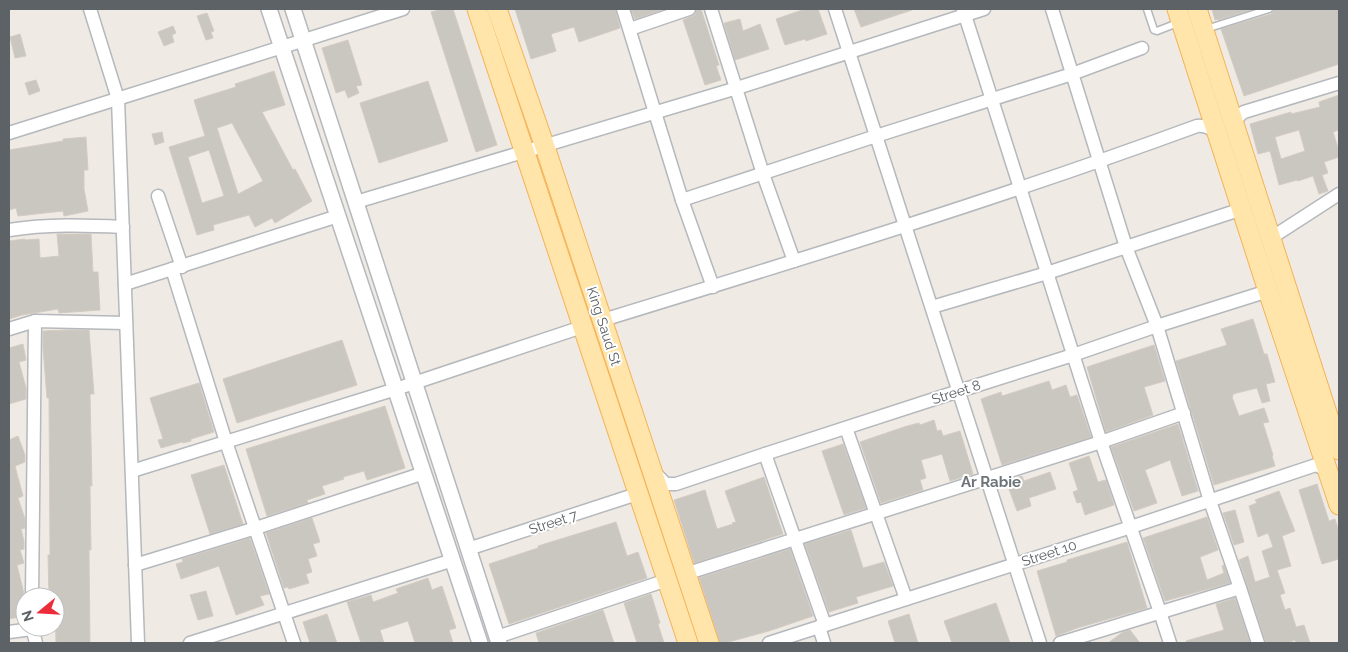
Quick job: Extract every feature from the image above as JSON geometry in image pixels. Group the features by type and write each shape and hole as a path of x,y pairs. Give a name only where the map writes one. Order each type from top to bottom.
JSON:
{"main road":[{"name":"King Saud St","path":"477,9 688,643"},
{"name":"King Saud St","path":"497,9 603,320 709,643"},
{"path":"1197,9 1195,34 1227,132 1271,238 1339,450"},
{"path":"1176,17 1195,34"},
{"path":"1227,132 1242,209 1339,504"},
{"path":"1268,291 1276,290 1280,295 1302,358 1322,395"}],"street":[{"path":"90,9 118,99 138,643"},
{"path":"269,9 396,388 478,643"},
{"path":"293,9 498,640 667,580"},
{"path":"9,134 403,9"},
{"path":"624,9 682,200 713,287"},
{"path":"630,29 689,9"},
{"path":"711,9 763,174 794,261"},
{"path":"835,9 1040,643"},
{"path":"356,202 657,113 849,52 964,12 984,9"},
{"path":"1052,9 1126,247 1157,326 1210,501 1258,643"},
{"path":"964,12 1101,442 1170,643"},
{"path":"682,200 1072,74 1142,48"},
{"path":"603,320 1021,189 1197,126 1227,132 1240,115 1250,110 1339,83"},
{"path":"1271,238 1339,194"},
{"path":"158,196 226,442 294,643"},
{"path":"932,307 1047,273 1242,209"},
{"path":"125,284 338,216"},
{"path":"9,230 32,226 58,225 123,228"},
{"name":"Street 8","path":"650,468 666,484 676,484 1268,291"},
{"path":"9,329 35,322 126,323"},
{"path":"32,587 35,322"},
{"path":"132,471 582,328"},
{"path":"685,574 1101,442 1184,413"},
{"path":"846,428 906,599"},
{"path":"765,454 795,539 822,626 824,643"},
{"name":"Street 10","path":"769,643 1131,528 1316,465 1328,471"},
{"path":"135,565 424,473"},
{"name":"Street 7","path":"468,549 637,494"},
{"path":"190,643 452,560"},
{"path":"1060,643 1240,588"}],"lane":[{"path":"1147,9 1154,30 1176,17 1169,9"},
{"path":"1195,34 1269,9"}],"building":[{"path":"453,9 497,145 476,152 431,12"},
{"path":"515,9 615,9 620,28 579,42 574,27 551,34 556,51 531,59"},
{"path":"631,9 662,9 662,10 635,19"},
{"path":"697,9 701,9 719,65 716,66 721,80 705,85 683,20 695,15"},
{"path":"805,9 818,9 827,34 785,45 776,19"},
{"path":"854,9 912,9 912,10 861,27"},
{"path":"1212,9 1253,9 1215,20"},
{"path":"1274,9 1339,9 1339,64 1244,96 1221,29 1271,14"},
{"path":"207,13 214,31 211,32 213,38 206,40 197,16"},
{"path":"740,19 743,31 760,24 769,49 735,60 724,23"},
{"path":"173,26 176,33 172,35 174,42 164,46 158,32"},
{"path":"20,34 26,56 15,58 10,37"},
{"path":"348,40 362,85 356,86 359,93 348,98 345,90 336,93 322,48"},
{"path":"274,71 285,105 262,112 312,201 275,223 272,218 255,227 249,215 213,225 214,230 197,235 169,147 205,136 194,100 236,87 235,84","holes":["232,123 263,181 238,194 217,128","209,150 224,196 202,203 188,157"]},
{"path":"36,80 40,91 29,95 25,83"},
{"path":"428,81 448,141 379,163 360,103"},
{"path":"1339,95 1339,130 1333,132 1339,157 1324,162 1328,173 1322,175 1328,191 1319,194 1313,176 1279,185 1270,151 1258,154 1250,124 1291,112 1291,114 1320,107 1319,102","holes":["1299,130 1305,151 1281,159 1275,137"]},
{"path":"162,132 164,142 155,145 152,134"},
{"path":"86,137 88,170 84,170 84,189 88,211 64,216 63,211 18,216 16,208 9,210 9,150 63,141 63,139"},
{"path":"57,234 91,234 93,272 98,272 100,310 59,313 58,309 9,319 9,241 39,239 40,258 59,256"},
{"path":"1253,319 1264,354 1267,354 1275,382 1266,384 1270,401 1262,403 1257,388 1233,394 1232,397 1239,416 1264,408 1269,422 1263,423 1275,466 1214,485 1176,361 1227,345 1221,329"},
{"path":"89,330 94,394 90,394 92,486 90,486 91,550 89,550 90,643 56,643 56,637 65,637 65,587 49,587 49,398 47,398 43,331"},
{"path":"342,340 357,385 237,423 223,379"},
{"path":"23,344 26,360 19,362 26,388 26,399 9,404 9,348"},
{"path":"1154,345 1165,381 1144,387 1153,415 1106,432 1087,367"},
{"path":"1049,381 1052,390 1066,385 1070,397 1077,395 1091,437 1002,465 981,399 1001,392 1002,396"},
{"path":"199,383 214,432 191,439 191,441 161,448 158,440 163,439 150,398"},
{"path":"385,406 405,468 367,480 364,471 343,477 344,479 322,486 325,494 307,500 308,503 267,516 246,449"},
{"path":"934,420 937,431 941,430 943,436 960,431 973,474 950,481 942,454 921,460 926,478 920,480 923,490 881,503 860,442 907,426 919,423 920,425"},
{"path":"1178,424 1198,491 1182,496 1170,460 1145,470 1157,503 1134,511 1111,447"},
{"path":"18,436 25,455 25,462 15,466 23,496 18,498 25,519 25,528 21,529 24,549 20,550 24,563 17,565 22,587 15,587 15,618 9,619 9,440"},
{"path":"843,444 866,508 844,515 822,451"},
{"path":"1089,456 1098,482 1106,480 1114,505 1085,515 1081,502 1077,503 1073,492 1078,490 1069,463"},
{"path":"224,465 243,524 210,534 191,475"},
{"path":"1050,472 1056,489 1029,498 1031,506 1017,511 1006,481 1022,476 1024,481"},
{"path":"764,477 783,534 694,563 674,500 705,490 717,529 736,522 725,491"},
{"path":"1317,484 1329,521 1335,519 1339,532 1339,559 1322,564 1299,490"},
{"path":"1279,491 1295,531 1282,536 1291,566 1277,570 1285,593 1280,595 1285,610 1290,608 1296,627 1304,625 1310,643 1296,643 1295,640 1287,643 1266,643 1239,560 1248,556 1255,582 1270,577 1262,551 1273,547 1268,533 1258,537 1249,506 1257,503 1255,500"},
{"path":"1235,510 1244,542 1234,545 1223,513"},
{"path":"1207,517 1218,550 1200,557 1207,580 1224,573 1222,566 1224,565 1230,583 1165,601 1143,538"},
{"path":"312,518 320,542 313,544 317,556 308,559 312,572 306,574 309,583 289,589 288,587 284,588 266,533"},
{"path":"616,522 627,556 638,552 647,578 509,624 489,564 538,548 538,546"},
{"path":"851,530 863,568 884,562 893,586 856,597 858,603 829,612 805,544"},
{"path":"250,538 269,594 260,596 264,605 236,615 219,566 181,579 176,564 183,562 182,559"},
{"path":"1127,542 1147,608 1056,636 1037,571"},
{"path":"790,549 813,616 769,631 720,643 699,578"},
{"path":"428,578 432,590 442,586 456,628 449,630 453,643 415,643 408,621 380,630 384,643 361,643 347,602 371,595 373,602 398,593 396,589"},
{"path":"206,591 213,616 198,620 190,595"},
{"path":"651,594 664,643 637,643 624,603"},
{"path":"1235,598 1250,643 1187,643 1186,641 1224,630 1216,604"},
{"path":"996,603 1010,643 952,643 944,621"},
{"path":"603,610 614,643 539,643 536,633"},
{"path":"327,614 337,643 310,643 303,622"},
{"path":"909,614 918,643 895,643 888,621"},
{"path":"1130,630 1140,643 1108,643 1123,632"}],"district":[{"name":"Ar Rabie","path":"991,482"}]}
